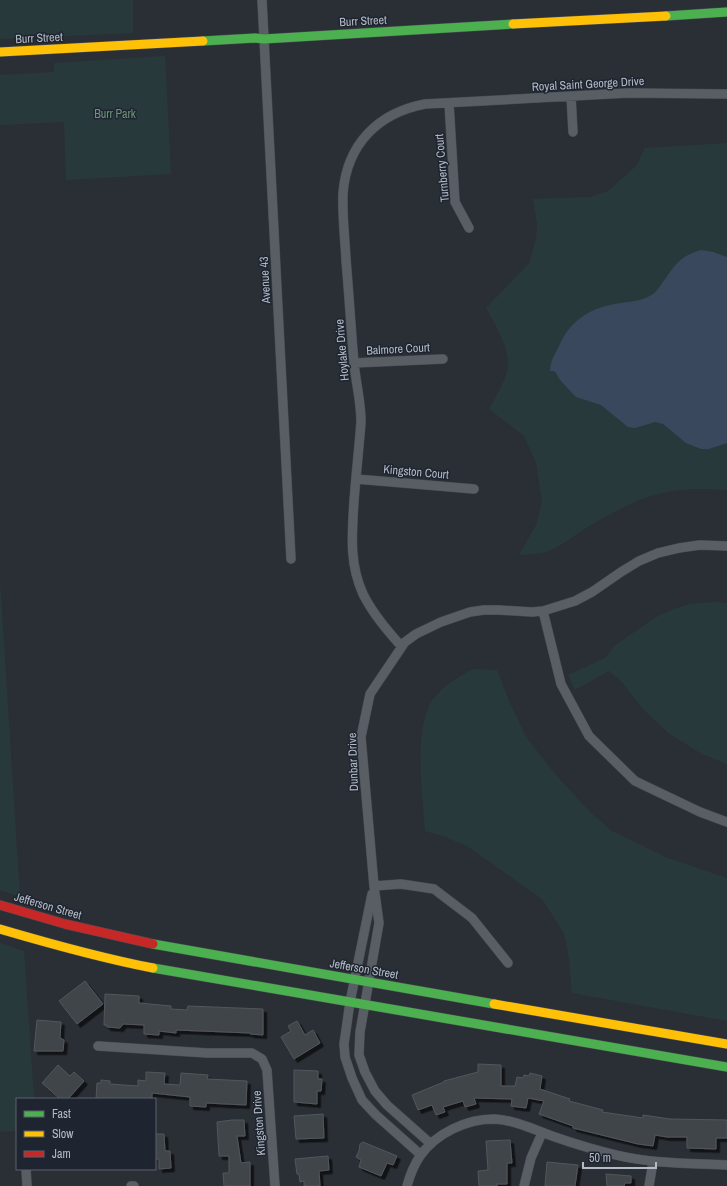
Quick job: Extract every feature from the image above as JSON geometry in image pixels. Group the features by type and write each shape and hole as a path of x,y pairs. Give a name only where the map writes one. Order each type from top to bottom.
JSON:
{"main road":[{"name":"Burr Street","path":"0,52 255,38 264,39 727,12"},
{"name":"Jefferson Street","path":"0,905 112,936 183,950 727,1044"},
{"path":"0,929 112,960 175,972 727,1067"}],"street":[{"name":"Avenue 43","path":"262,0 291,559"},
{"name":"Royal Saint George Drive","path":"449,103 628,93 727,94"},
{"path":"571,96 573,132"},
{"name":"Turnberry Court","path":"449,103 455,202 469,228"},
{"name":"Hoylake Drive","path":"401,646 380,622 363,594 355,568 351,547 361,405 355,378 344,216 344,181 354,152 370,130 393,114 409,107 424,104 449,103"},
{"name":"Balmore Court","path":"354,363 443,359"},
{"name":"Kingston Court","path":"356,479 474,489"},
{"path":"401,646 409,639 429,627 455,616 484,610 543,611 574,601 639,561 658,554 679,548 700,545 727,546"},
{"path":"543,611 561,684 589,736 635,781 700,812 727,822"},
{"name":"Dunbar Drive","path":"401,646 370,694 361,737 374,886 379,923 359,1044 359,1055 365,1072 375,1091 426,1149"},
{"path":"374,886 401,884 434,889 472,918 508,963"},
{"name":"Dunbar Drive","path":"374,886 350,1002 344,1044 345,1058 362,1100 376,1115 426,1149"},
{"name":"Kingston Drive","path":"98,1046 207,1053 252,1053 262,1059 267,1070 275,1186"},
{"path":"407,1186 411,1173 426,1149 446,1132 469,1122 494,1119 521,1124 583,1147 617,1156 653,1162 727,1165"},
{"path":"524,1186 531,1158 542,1132"},
{"path":"649,1186 653,1162"},
{"path":"26,1170 27,1186"}],"green space":[{"path":"0,0 133,0 133,33 0,39"},
{"name":"Burr Park","path":"165,56 171,174 66,180 64,122 0,125 0,75 54,72 54,63"},
{"path":"727,143 727,490 689,489 660,493 634,502 610,514 551,550 543,553 519,555 536,525 542,502 536,463 524,436 489,409 505,378 508,369 508,360 503,342 486,308 529,263 536,239 537,224 533,199 590,197 608,191 636,166 645,148"},
{"path":"0,581 20,897 0,890"},
{"path":"713,602 727,603 727,764 702,754 668,733 644,710 620,680 609,671 575,690 568,675 605,658 614,646 656,617 689,604"},
{"path":"473,669 497,670 526,737 555,774 590,812 612,831 668,858 727,878 727,1021 572,993 569,958 564,933 542,899 467,846 443,836 425,831 421,785 421,750 424,719 429,706 437,694 448,684"},
{"path":"0,943 24,951 34,1098 16,1098 16,1131 0,1132"}],"water":[{"path":"701,250 727,257 727,443 709,449 701,449 686,443 663,424 655,422 635,428 628,427 601,405 576,397 560,380 554,371 550,371 552,360 564,336 577,321 601,307 638,300 650,296 657,290 683,258"}],"building":[{"path":"85,981 103,1004 77,1024 59,1001"},
{"path":"105,994 139,996 139,1003 171,1006 171,1009 187,1010 188,1006 263,1009 263,1035 250,1033 176,1030 176,1033 159,1031 159,1035 144,1034 144,1025 123,1024 120,1028 107,1027 107,1025 104,1025"},
{"path":"37,1020 61,1022 60,1038 64,1040 63,1051 34,1051"},
{"path":"297,1021 305,1035 313,1030 320,1043 294,1059 281,1037 291,1031 288,1026"},
{"path":"478,1064 501,1065 501,1086 515,1086 517,1077 523,1078 524,1075 529,1076 530,1073 542,1076 540,1089 570,1099 569,1101 603,1110 602,1112 643,1118 643,1115 670,1119 727,1120 727,1138 716,1138 716,1149 687,1148 687,1137 667,1137 655,1135 653,1146 638,1144 573,1128 573,1126 539,1114 544,1101 528,1098 526,1108 511,1106 512,1099 474,1098 476,1104 465,1107 463,1101 443,1107 445,1112 436,1115 432,1105 418,1110 412,1095 444,1081 478,1072"},
{"path":"58,1065 70,1076 74,1072 84,1081 69,1098 59,1098 42,1083"},
{"path":"294,1070 318,1071 318,1079 322,1079 321,1091 317,1091 317,1104 294,1102"},
{"path":"146,1072 165,1073 164,1084 180,1085 181,1073 208,1075 207,1079 247,1081 246,1105 206,1103 206,1107 190,1106 190,1097 152,1093 152,1098 96,1098 97,1083 101,1083 101,1080 110,1081 110,1084 138,1086 138,1080 146,1081"},
{"path":"323,1114 324,1138 296,1139 294,1116"},
{"path":"244,1120 245,1136 237,1136 241,1163 250,1162 250,1186 224,1186 223,1173 229,1173 229,1156 219,1156 217,1122"},
{"path":"156,1134 164,1134 165,1151 170,1151 171,1168 159,1169 159,1159 156,1159"},
{"path":"510,1140 512,1163 507,1163 507,1184 497,1184 497,1186 479,1186 478,1171 488,1170 486,1141"},
{"path":"363,1142 397,1156 393,1165 387,1163 381,1176 359,1167 361,1160 356,1157 360,1144"},
{"path":"328,1156 329,1170 319,1171 320,1186 304,1186 304,1181 300,1182 299,1174 297,1174 295,1159"},
{"path":"547,1162 578,1165 575,1186 545,1186"},
{"path":"606,1174 631,1176 631,1183 625,1183 624,1186 607,1186"}],"traffic: fast":[{"path":"666,16 727,12"},
{"path":"203,41 255,38 264,39 513,24"},
{"path":"153,944 494,1004"},
{"path":"153,968 727,1067"}],"traffic: slow":[{"path":"513,24 666,16"},
{"path":"0,52 203,41"},
{"path":"0,929 114,960 153,968"},
{"path":"494,1004 727,1044"}],"traffic: jam":[{"path":"0,905 65,924 153,944"}]}
